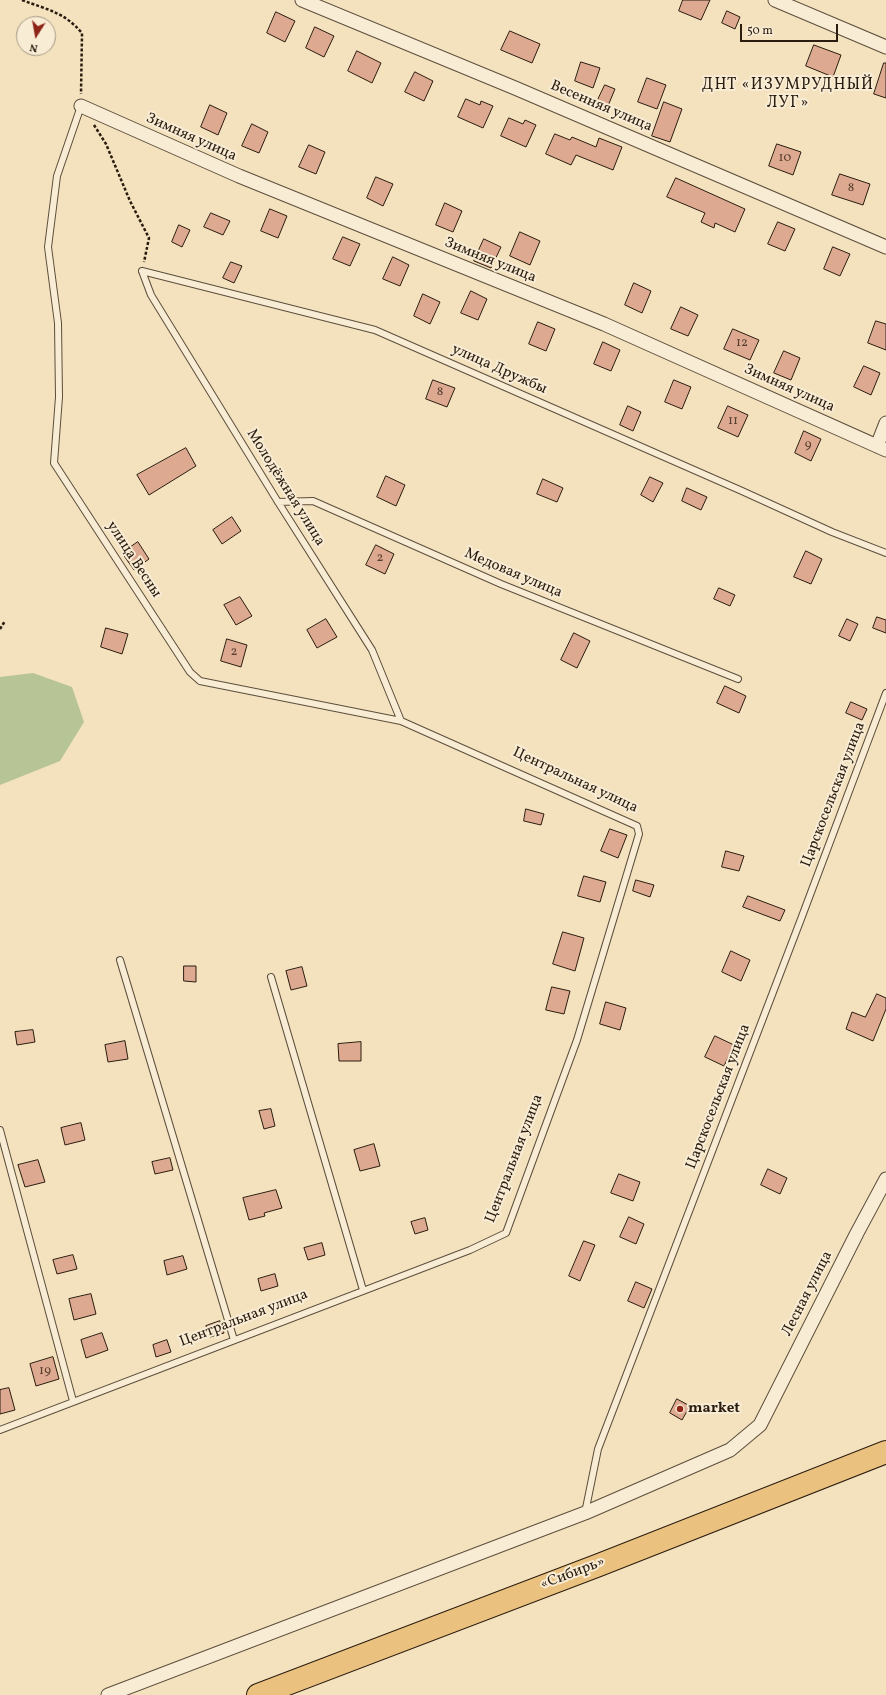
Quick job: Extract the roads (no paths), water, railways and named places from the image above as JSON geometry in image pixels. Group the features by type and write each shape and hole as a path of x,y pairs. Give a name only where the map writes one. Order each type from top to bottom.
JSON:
{"highway":[{"name":"«Сибирь»","path":"258,1695 886,1452"}],"street":[{"name":"Весенняя улица","path":"302,0 522,91 886,246"},
{"path":"775,0 886,47"},
{"name":"Зимняя улица","path":"81,106 239,176 604,324 882,448"},
{"path":"882,448 886,424"},
{"name":"Лесная улица","path":"584,1513 730,1450 760,1425 856,1233 886,1179"},
{"path":"108,1695 584,1513"}],"lane":[{"name":"улица Весны","path":"81,106 57,176 48,247 58,323 59,397 54,463 190,672"},
{"name":"Молодёжная улица","path":"142,271 150,295 278,502 372,650 401,721"},
{"name":"улица Дружбы","path":"142,271 375,330 832,532 886,553"},
{"name":"Медовая улица","path":"278,502 313,501 500,584 738,679"},
{"name":"Центральная улица","path":"0,1430 470,1250 506,1233 577,1040 640,834 637,826 401,721 200,681 190,672"},
{"name":"Царскосельская улица","path":"584,1513 598,1449 886,693"},
{"path":"120,960 234,1340"},
{"path":"271,977 363,1290"},
{"path":"0,1130 73,1401"}],"place":[{"name":"market","path":"680,1409"}],"district":[{"name":"ДНТ «ИЗУМРУДНЫЙ ЛУГ»","path":"788,95"}]}
